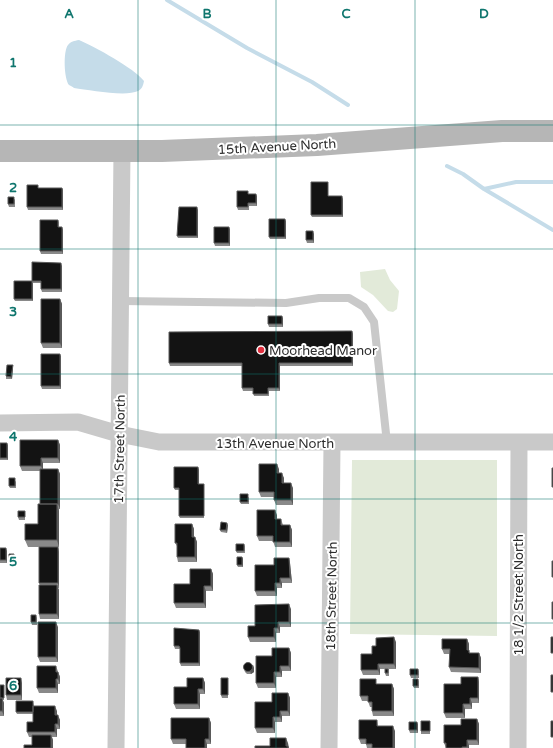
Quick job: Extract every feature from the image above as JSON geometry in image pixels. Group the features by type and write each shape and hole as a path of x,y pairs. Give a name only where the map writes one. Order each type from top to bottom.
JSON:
{"main road":[{"name":"15th Avenue North","path":"0,151 122,151 317,145 502,131 553,131"}],"street":[{"name":"17th Street North","path":"116,748 122,151"},
{"name":"13th Avenue North","path":"0,423 78,422 120,434 159,442 553,442"},
{"name":"18 1/2 Street North","path":"518,748 519,442"},
{"name":"18th Street North","path":"329,748 332,443"}],"lane":[{"path":"121,302 286,303 319,298 348,298 364,306 374,322 387,443"}],"green space":[{"path":"385,269 390,280 399,291 397,309 393,312 388,311 373,295 361,287 360,272"},
{"path":"352,460 497,460 497,636 350,634"}],"water":[{"path":"79,40 132,70 144,81 143,86 138,91 132,93 116,93 74,88 69,85 65,71 66,48 73,41"}],"building":[{"path":"311,182 328,182 328,196 342,196 342,215 311,215"},
{"path":"27,185 38,185 38,188 62,188 62,207 27,207"},
{"path":"237,191 248,191 248,194 256,194 256,203 248,203 248,207 237,207"},
{"path":"8,197 14,197 14,204 8,204"},
{"path":"179,207 197,207 197,236 177,236"},
{"path":"269,219 285,219 285,237 269,237"},
{"path":"40,220 58,220 58,227 62,227 62,251 40,251"},
{"path":"214,227 229,227 229,243 214,243"},
{"path":"306,231 313,231 313,240 306,240"},
{"path":"32,262 61,263 61,289 41,289 41,281 32,281"},
{"path":"14,281 32,281 32,299 14,299"},
{"path":"41,299 60,299 60,343 41,343"},
{"path":"268,316 282,316 282,324 268,324"},
{"name":"Moorhead Manor","path":"352,331 352,363 279,363 279,388 268,388 268,394 253,394 253,388 242,388 242,363 169,363 169,332"},
{"path":"41,354 60,354 60,386 41,386"},
{"path":"7,365 13,365 11,377 6,376"},
{"path":"20,440 58,440 58,458 41,458 41,466 20,466"},
{"path":"0,443 7,443 7,458 0,458"},
{"path":"259,464 277,464 277,473 282,473 282,483 291,483 291,500 274,500 274,492 259,492"},
{"path":"174,467 198,467 198,484 204,484 204,516 179,516 179,488 174,488"},
{"path":"553,468 553,487 552,487"},
{"path":"40,469 58,469 58,504 40,504"},
{"path":"9,478 15,478 15,486 9,486"},
{"path":"240,494 248,494 248,502 240,502"},
{"path":"38,504 57,504 57,540 25,540 25,524 38,524"},
{"path":"257,510 275,510 275,519 281,519 281,525 290,525 290,542 273,542 273,536 257,536"},
{"path":"18,511 25,511 25,517 18,517"},
{"path":"221,522 227,523 226,530 220,530"},
{"path":"175,524 192,524 192,537 195,537 195,557 177,557"},
{"path":"236,544 244,544 244,551 236,551"},
{"path":"39,547 58,547 58,583 39,583"},
{"path":"0,548 6,548 6,560 0,560"},
{"path":"9,554 14,554 14,561 9,561"},
{"path":"237,557 242,557 242,565 237,565"},
{"path":"274,558 289,558 290,578 280,578 280,583 275,583 275,591 255,591 255,565 274,565"},
{"path":"553,561 553,577 552,577"},
{"path":"190,569 211,569 211,586 204,586 204,603 174,603 174,584 190,584"},
{"path":"39,585 57,585 57,614 39,614"},
{"path":"553,602 553,619 552,619"},
{"path":"289,604 289,622 278,622 278,628 274,628 274,637 248,637 248,626 255,626 255,605"},
{"path":"31,615 36,615 36,622 31,622"},
{"path":"38,622 56,622 56,657 38,657"},
{"path":"174,628 199,630 199,663 180,663 180,648 179,646 174,646"},
{"path":"394,637 394,664 378,664 378,670 361,670 361,654 372,654 372,646 376,646 376,638"},
{"path":"551,637 553,637 553,653 551,653"},
{"path":"442,639 467,639 467,650 469,650 469,653 479,653 479,668 449,667 450,649 442,649"},
{"path":"272,648 289,648 289,666 280,666 280,672 274,672 274,683 256,683 256,656 272,656"},
{"path":"246,663 250,663 252,667 250,671 246,671 244,669 244,665"},
{"path":"37,666 56,666 58,679 56,679 56,688 37,688"},
{"path":"385,669 388,669 388,673 385,673"},
{"path":"410,669 418,669 418,675 410,675"},
{"path":"551,675 553,675 553,692 551,692"},
{"path":"461,677 478,677 478,698 470,698 470,704 463,704 463,713 444,713 444,684 461,684"},
{"path":"6,678 21,678 21,695 6,695"},
{"path":"187,678 203,678 203,689 198,689 198,704 174,704 174,687 187,687"},
{"path":"221,678 228,678 228,695 221,695"},
{"path":"360,679 376,679 376,684 392,684 392,711 372,711 372,702 368,702 368,696 360,696"},
{"path":"413,679 418,679 418,686 413,686"},
{"path":"0,685 4,685 4,698 0,698"},
{"path":"272,693 288,693 288,711 280,711 280,717 273,717 273,728 255,728 255,702 272,702"},
{"path":"0,698 2,698 2,711 0,711"},
{"path":"16,701 33,701 33,712 16,712"},
{"path":"33,706 55,706 55,715 58,715 58,724 55,724 55,732 27,732 27,722 33,722"},
{"path":"171,718 209,718 209,739 205,739 205,748 186,748 186,739 171,739"},
{"path":"461,719 477,719 477,740 467,740 467,747 446,748 446,743 444,743 444,725 461,725"},
{"path":"359,720 377,720 377,726 393,726 393,748 372,748 372,744 366,744 366,739 359,739"},
{"path":"421,721 430,721 430,731 421,731"},
{"path":"551,721 553,721 553,737 551,737"},
{"path":"409,722 417,722 417,730 409,730"},
{"path":"32,735 51,735 51,748 24,748 24,745 32,745"},
{"path":"270,738 286,738 286,746 288,746 288,748 255,748 255,746 270,746"}],"waterway":[{"path":"167,0 247,48 312,82 348,105"},
{"path":"447,166 463,174 484,189 553,230"},
{"path":"484,189 516,182 553,182"}],"place":[{"name":"Moorhead Manor","path":"261,350"}]}
